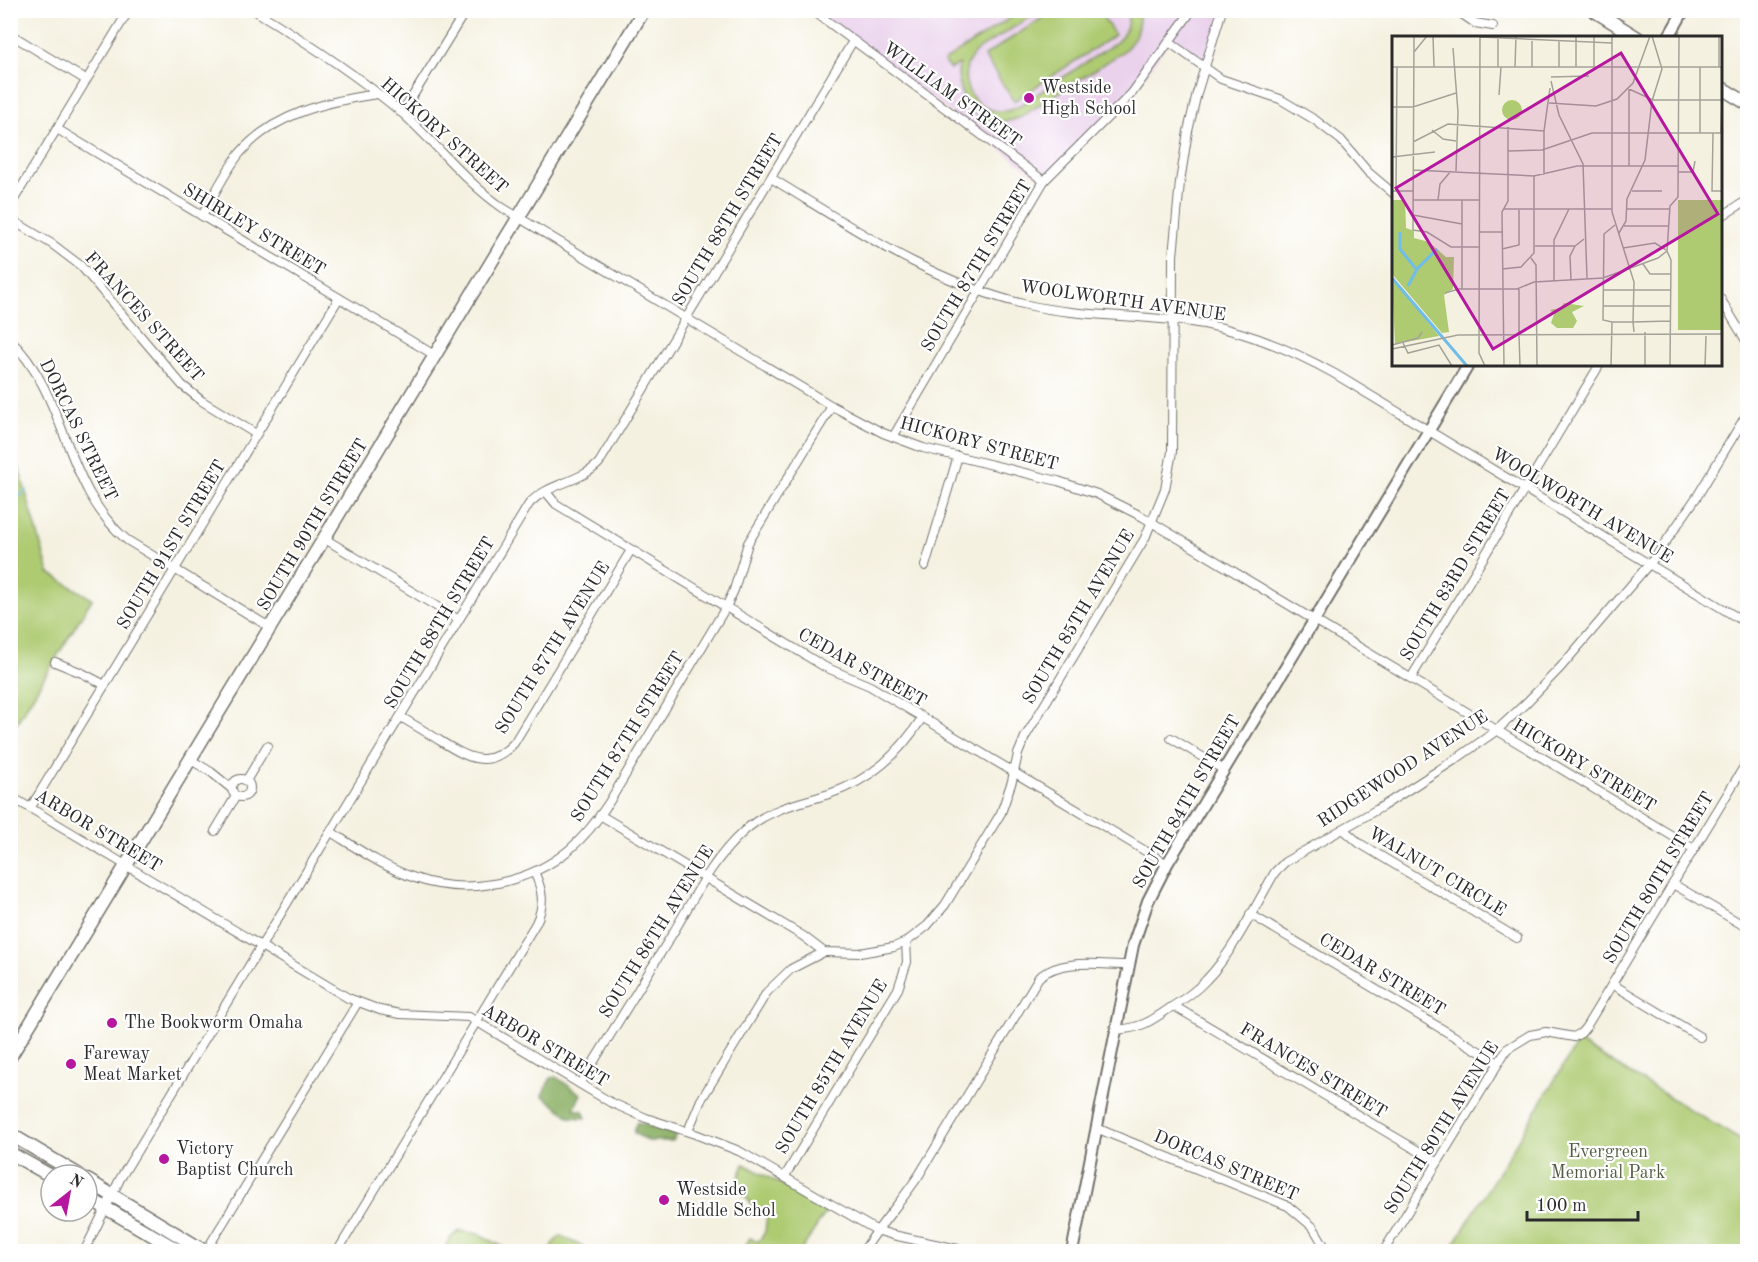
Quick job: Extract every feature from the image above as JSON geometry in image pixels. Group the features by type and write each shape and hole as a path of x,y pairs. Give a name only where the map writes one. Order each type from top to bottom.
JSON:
{"main road":[{"name":"SOUTH 90TH STREET","path":"10,1057 128,866 645,10"},
{"path":"1593,10 1635,36"},
{"path":"1669,36 1684,10"},
{"path":"1722,88 1748,104"},
{"name":"SOUTH 84TH STREET","path":"1129,965 1142,916 1167,864 1468,366"},
{"path":"1072,1251 1129,965"},
{"path":"10,1134 59,1163"},
{"path":"10,1153 39,1169"},
{"path":"99,1187 206,1251"},
{"path":"99,1204 181,1251"}],"street":[{"path":"10,206 129,10"},
{"name":"HICKORY STREET","path":"254,10 315,48 400,112 494,202 832,406 893,437 923,448 1031,473 1081,488 1115,502 1694,849"},
{"path":"400,112 409,102 466,10"},
{"name":"WILLIAM STREET","path":"812,10 1044,181"},
{"name":"SOUTH 87TH STREET","path":"893,437 1044,181 1127,98 1192,10"},
{"name":"SOUTH 85TH AVENUE","path":"784,1176 898,989 907,962 906,942 927,926 945,905 1001,813 1025,737 1132,559 1152,523 1165,489 1172,452 1173,246 1179,182 1188,131 1204,67 1222,10"},
{"path":"1456,10 1475,23 1492,26"},
{"path":"10,34 86,80"},
{"name":"SOUTH 88TH STREET","path":"84,1251 112,1194 530,504 546,492 590,471 598,463 853,41"},
{"path":"1169,42 1229,82 1280,99 1315,120 1341,140 1368,172 1392,192"},
{"path":"202,216 236,159 264,132 310,109 377,94"},
{"name":"SHIRLEY STREET","path":"57,129 436,356"},
{"name":"WOOLWORTH AVENUE","path":"771,178 909,261 980,291 1024,304 1067,312 1173,320 1229,330 1288,350 1335,374 1748,624"},
{"path":"1722,216 1748,200"},
{"name":"FRANCES STREET","path":"10,219 52,244 86,270 182,385 202,401 256,434"},
{"name":"SOUTH 91ST STREET","path":"31,807 339,298"},
{"path":"1722,301 1748,344"},
{"name":"DORCAS STREET","path":"10,340 27,358 41,382 86,489 99,512 127,540 271,628"},
{"name":"SOUTH 83RD STREET","path":"1411,678 1599,366"},
{"name":"SOUTH 87TH STREET","path":"331,832 393,869 414,878 434,884 457,886 486,885 511,880 534,872 571,849 600,815 726,608 735,590 748,543 832,406"},
{"name":"RIDGEWOOD AVENUE","path":"1116,1030 1134,1029 1146,1024 1198,989 1214,972 1275,872 1285,861 1343,829 1456,759 1496,731 1560,668 1649,564 1698,495 1748,412"},
{"path":"925,566 958,456"},
{"name":"CEDAR STREET","path":"546,492 556,504 726,608 825,667 870,686 1167,864"},
{"path":"325,539 459,620"},
{"name":"SOUTH 87TH AVENUE","path":"401,717 461,754 473,758 489,759 502,754 514,743 632,550"},
{"path":"55,662 105,685"},
{"name":"SOUTH 86TH AVENUE","path":"580,1084 705,878 730,844 761,818 789,804 845,788 877,770 901,747 922,718"},
{"path":"1171,738 1224,770"},
{"path":"215,831 235,789 246,781 267,746"},
{"path":"191,760 235,789 243,797 249,793 250,786 246,781"},
{"name":"SOUTH 80TH STREET","path":"1596,1011 1748,760"},
{"name":"ARBOR STREET","path":"10,796 333,990 358,1002 400,1014 435,1017 462,1015 629,1111 739,1151 876,1230 972,1251"},
{"path":"600,815 808,940 824,952"},
{"name":"WALNUT CIRCLE","path":"1343,829 1359,843 1517,938"},
{"path":"337,1251 540,915 542,894 534,872"},
{"path":"1673,884 1748,928"},
{"name":"CEDAR STREET","path":"1250,914 1497,1062"},
{"path":"688,1131 701,1100 767,992 791,969 824,952 873,952 906,942"},
{"path":"863,1251 876,1230 912,1186 1039,977 1061,965 1129,965"},
{"path":"1612,984 1700,1037"},
{"path":"206,1251 358,1002"},
{"name":"FRANCES STREET","path":"1174,1006 1437,1162"},
{"name":"SOUTH 80TH AVENUE","path":"1383,1251 1507,1049 1530,1035 1546,1032 1576,1036 1586,1027 1596,1011"},
{"name":"DORCAS STREET","path":"1096,1128 1288,1206 1313,1227 1328,1251"}],"shaded area":[{"name":"Westside High School","path":"812,11 1222,11 1204,67 1169,42 1140,83 1044,181"}],"green space":[{"path":"1022,10 1040,11 979,49 970,60 966,72 966,84 971,95 989,109 1002,111 1016,108 1118,41 1126,29 1128,11 1139,11 1139,17 1133,40 1121,53 1021,117 1007,121 983,118 973,111 961,91 958,78 959,64 950,69 944,61"},
{"path":"1053,11 1099,11 1115,35 1014,101 984,56"},
{"path":"10,437 49,573 92,599 11,732"},
{"name":"Evergreen Memorial Park","path":"1578,1042 1747,1144 1747,1251 1450,1251"},
{"path":"556,1077 581,1094 574,1109 583,1111 586,1118 570,1117 542,1095 551,1078"},
{"path":"637,1122 676,1134 673,1141 648,1141 634,1133"},
{"path":"744,1164 796,1190 827,1210 801,1251 757,1251 746,1245 750,1238 758,1242 765,1232 767,1215 755,1208 736,1186"},
{"path":"460,1231 479,1234 510,1251 456,1251 446,1246 451,1237"},
{"path":"561,1236 591,1251 549,1251"}],"waterway":[{"path":"10,497 17,498 27,490"}],"place":[{"name":"Westside High School","path":"1029,98"},
{"name":"The Bookworm Omaha","path":"112,1023"},
{"name":"Fareway Meat Market","path":"71,1064"},
{"name":"Victory Baptist Church","path":"164,1159"},
{"name":"Westside Middle Schol","path":"664,1200"}]}
